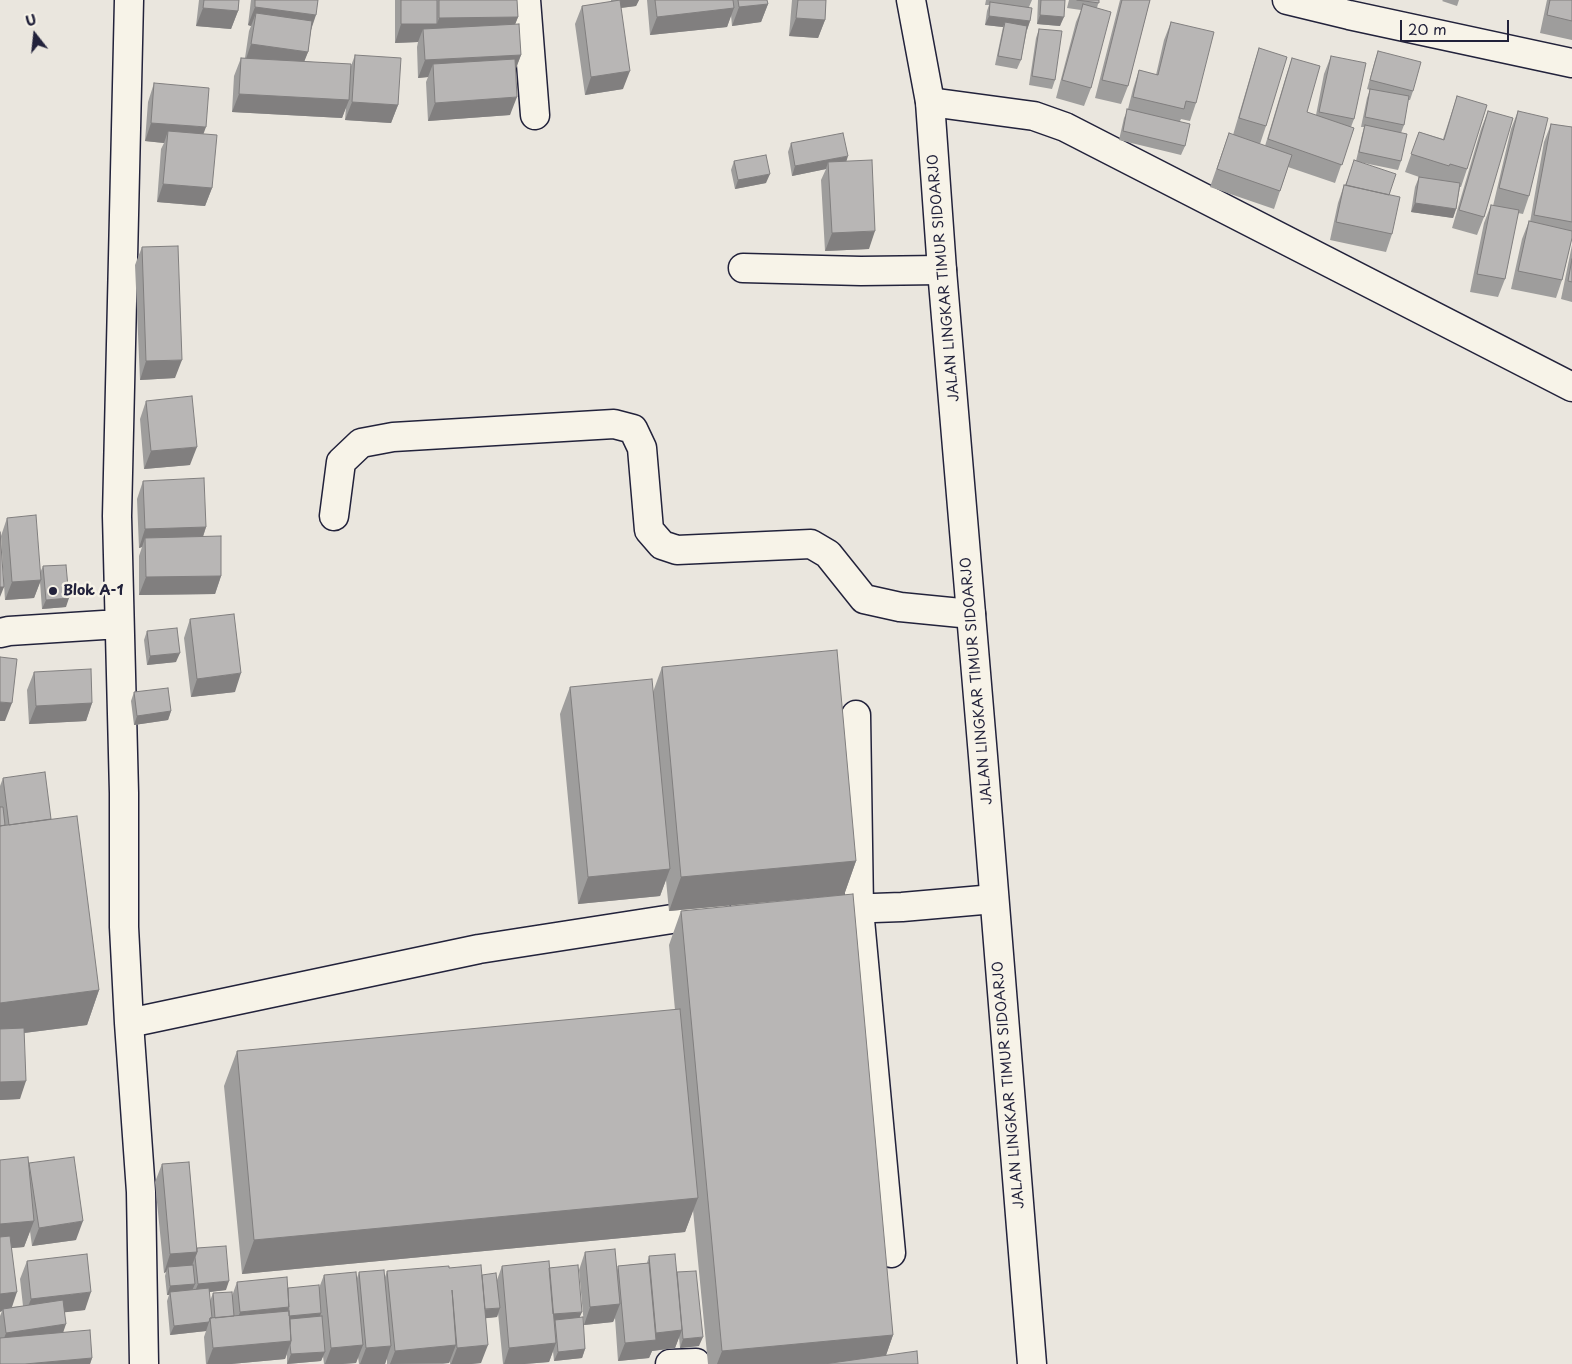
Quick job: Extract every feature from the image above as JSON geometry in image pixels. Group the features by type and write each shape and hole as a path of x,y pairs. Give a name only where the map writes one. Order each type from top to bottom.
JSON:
{"street":[{"path":"129,0 117,516 124,793 124,927 141,1192 144,1364"},
{"path":"526,0 535,115"},
{"name":"JALAN LINGKAR TIMUR SIDOARJO","path":"911,0 930,102 942,270 972,614 1032,1364"},
{"path":"1286,0 1572,63"},
{"path":"930,102 1034,116 1065,127 1572,386"},
{"path":"743,268 861,271 942,270"},
{"path":"334,516 341,462 361,443 393,437 614,424 633,430 642,448 649,530 662,546 676,550 810,544 828,554 864,599 900,607 972,614"},
{"path":"0,633 119,624"},
{"path":"856,715 859,908 891,1253"},
{"path":"793,910 902,907 994,899"},
{"path":"129,1023 479,949 718,912 746,912"}],"building":[{"path":"204,0 239,0 238,11 203,8"},
{"path":"255,0 318,0 316,15 255,7"},
{"path":"401,0 437,0 437,24 401,24"},
{"path":"439,0 517,0 518,17 439,18"},
{"path":"620,0 630,71 591,77 582,6"},
{"path":"655,0 733,0 734,8 657,17"},
{"path":"738,0 767,0 768,4 739,7"},
{"path":"798,0 826,0 825,20 796,18"},
{"path":"1041,0 1065,0 1064,17 1040,15"},
{"path":"1077,0 1099,0 1099,3"},
{"path":"1122,0 1150,0 1128,86 1102,80"},
{"path":"1550,0 1572,0 1572,21 1547,15"},
{"path":"990,2 1032,8 1030,21 989,16"},
{"path":"1083,4 1111,12 1091,88 1062,80"},
{"path":"256,13 312,21 308,52 251,44"},
{"path":"1005,22 1027,26 1021,60 998,56"},
{"path":"1171,22 1214,32 1196,103 1186,101 1184,109 1133,97 1139,70 1158,75"},
{"path":"519,24 521,55 425,60 423,29"},
{"path":"1039,29 1062,31 1055,80 1032,76"},
{"path":"1259,48 1287,57 1266,126 1239,118"},
{"path":"1378,51 1421,62 1413,91 1370,80"},
{"path":"355,55 401,58 398,105 352,102"},
{"path":"1331,56 1366,63 1354,119 1319,112"},
{"path":"241,58 351,64 349,100 239,94"},
{"path":"1292,58 1320,66 1307,112 1354,128 1342,165 1268,139"},
{"path":"515,59 517,97 435,103 433,64"},
{"path":"154,83 209,88 206,127 151,123"},
{"path":"1370,89 1409,96 1404,125 1365,117"},
{"path":"1457,96 1487,105 1467,169 1450,164 1449,166 1411,154 1419,132 1444,140"},
{"path":"1127,109 1190,124 1185,146 1123,131"},
{"path":"1488,111 1513,118 1484,217 1459,210"},
{"path":"1518,111 1548,118 1529,196 1499,188"},
{"path":"1551,124 1572,127 1572,222 1534,215"},
{"path":"1365,125 1407,134 1401,161 1359,152"},
{"path":"168,131 217,135 212,188 163,184"},
{"path":"843,133 848,156 795,166 791,143"},
{"path":"1229,133 1292,155 1280,191 1217,169"},
{"path":"766,155 770,174 738,180 734,161"},
{"path":"872,160 875,231 832,233 828,162"},
{"path":"1354,160 1396,174 1389,195 1346,185"},
{"path":"1419,177 1460,183 1456,209 1415,203"},
{"path":"1344,185 1400,197 1392,234 1336,222"},
{"path":"1491,205 1519,210 1505,279 1477,274"},
{"path":"1529,221 1572,231 1562,280 1518,271"},
{"path":"178,246 182,360 146,361 142,247"},
{"path":"1572,259 1572,282 1568,281"},
{"path":"192,396 197,447 151,451 146,401"},
{"path":"204,478 206,527 145,529 143,481"},
{"path":"36,515 41,580 12,582 7,518"},
{"path":"0,532 4,587 0,587"},
{"path":"221,536 221,576 146,577 145,538"},
{"name":"Blok A-1","path":"66,565 69,598 46,600 43,566"},
{"path":"234,614 241,673 197,679 190,619"},
{"path":"177,628 180,653 150,656 147,631"},
{"path":"837,650 856,861 681,877 662,667"},
{"path":"0,657 17,659 12,703 0,702"},
{"path":"91,669 92,703 36,706 34,672"},
{"path":"652,679 670,869 588,877 570,687"},
{"path":"168,688 171,711 137,716 134,692"},
{"path":"45,772 51,819 9,825 3,778"},
{"path":"0,807 3,807 5,825 0,826"},
{"path":"77,816 99,990 0,1003 0,826"},
{"path":"853,894 893,1335 722,1351 681,911"},
{"path":"680,1009 698,1198 254,1240 237,1051"},
{"path":"24,1028 26,1081 0,1082 0,1029"},
{"path":"28,1157 34,1221 0,1224 0,1160"},
{"path":"74,1157 83,1221 39,1228 29,1163"},
{"path":"189,1162 197,1252 170,1254 162,1164"},
{"path":"10,1236 17,1292 0,1294 0,1237"},
{"path":"226,1246 229,1281 198,1284 195,1257 197,1248"},
{"path":"615,1249 620,1304 590,1307 585,1252"},
{"path":"87,1254 91,1292 31,1299 27,1261"},
{"path":"675,1254 682,1330 656,1333 649,1256"},
{"path":"549,1261 556,1343 509,1348 502,1266"},
{"path":"649,1263 656,1340 625,1343 618,1266"},
{"path":"193,1265 195,1284 170,1286 168,1267"},
{"path":"481,1265 488,1345 457,1348 452,1290 456,1345 395,1351 387,1271"},
{"path":"578,1265 582,1312 553,1314 549,1268"},
{"path":"384,1270 391,1346 366,1348 359,1272"},
{"path":"696,1271 703,1337 683,1339 677,1272"},
{"path":"356,1272 363,1345 331,1348 324,1275"},
{"path":"496,1273 500,1308 485,1309 482,1275"},
{"path":"287,1277 289,1307 240,1312 237,1282"},
{"path":"319,1285 321,1313 289,1316 288,1288"},
{"path":"209,1288 212,1318 210,1318 209,1322 174,1326 170,1292"},
{"path":"232,1292 234,1316 215,1318 213,1293"},
{"path":"63,1300 66,1324 6,1333 3,1309"},
{"path":"289,1311 291,1341 213,1348 210,1318"},
{"path":"322,1316 325,1352 291,1354 290,1319"},
{"path":"583,1317 585,1349 558,1352 555,1320"},
{"path":"90,1330 92,1358 25,1364 0,1364 0,1338"},
{"path":"917,1351 918,1364 824,1364"}],"place":[{"name":"Blok A-1","path":"53,591"}]}
